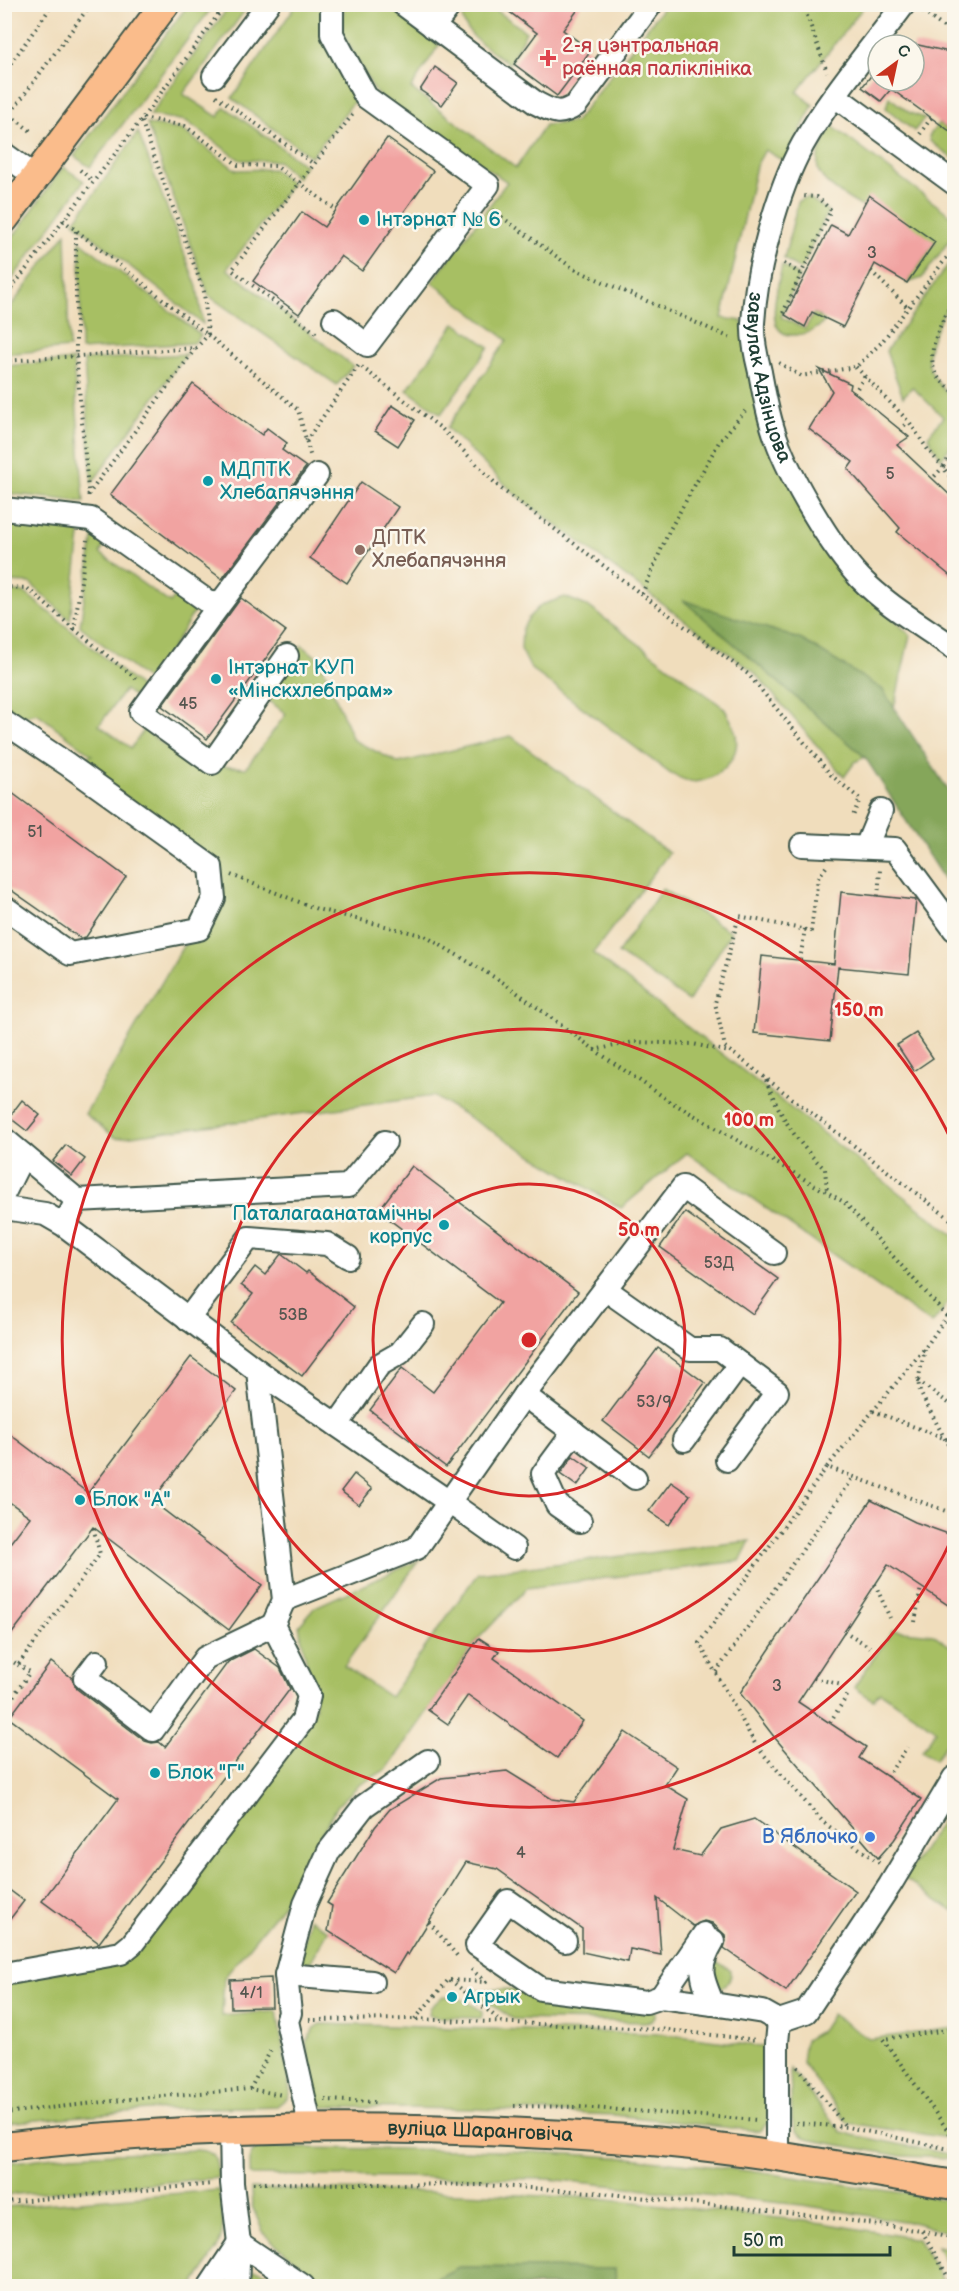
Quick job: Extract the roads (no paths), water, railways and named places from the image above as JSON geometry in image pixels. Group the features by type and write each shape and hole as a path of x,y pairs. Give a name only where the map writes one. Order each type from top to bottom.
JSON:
{"main road":[{"path":"4,219 165,4"},
{"name":"вуліца Шаранговіча","path":"4,2147 142,2133 231,2129 478,2132 628,2139 777,2156 954,2185"}],"street":[{"path":"214,76 268,4"},
{"path":"328,329 367,345 488,185 366,97 332,34 332,4"},
{"path":"403,4 536,103 552,111 566,112 576,105 651,4"},
{"path":"433,27 451,4"},
{"name":"завулак Адзінцова","path":"913,8 836,96 803,144 782,190 765,250 753,324 755,350 776,439 799,488 841,556 861,579 884,598 954,648"},
{"path":"836,96 954,183"},
{"path":"4,154 36,177"},
{"path":"287,656 212,762 141,712 317,475"},
{"path":"4,509 91,519 217,608"},
{"path":"4,722 211,867 214,898 199,929 70,954 4,907"},
{"path":"866,847 880,811"},
{"path":"802,845 895,849 954,929"},
{"path":"4,1139 76,1200 348,1186 385,1142"},
{"path":"4,1193 23,1155"},
{"path":"284,1600 417,1548 524,1395 683,1187 774,1253"},
{"path":"64,1225 76,1200"},
{"path":"4,1208 45,1214 64,1225 258,1371 514,1548"},
{"path":"188,1319 249,1238 327,1244 348,1257"},
{"path":"605,1288 690,1349 720,1349 777,1392 727,1460"},
{"path":"337,1425 379,1365 400,1353 423,1324"},
{"path":"684,1440 741,1364"},
{"path":"97,1662 85,1678 153,1730 205,1658 273,1625 284,1600 258,1371"},
{"path":"524,1395 635,1478"},
{"path":"574,1432 543,1474 557,1505 580,1521"},
{"path":"4,1974 121,1953 132,1944 303,1720 309,1696 273,1625"},
{"path":"311,2129 287,2021 290,2013 286,1976 305,1904 329,1851 364,1806 428,1761"},
{"path":"778,2032 806,2012 890,1885 922,1813 954,1778"},
{"path":"565,1941 508,1901 477,1945 541,1989 646,2002 661,1997 763,2012 778,2032 777,2156"},
{"path":"661,1997 709,1938 701,1972 713,2004"},
{"path":"286,1976 372,1982"},
{"path":"231,2129 232,2183 239,2243 237,2286"},
{"path":"239,2243 297,2285"},
{"path":"210,2286 239,2243"}],"place":[{"name":"2-я цэнтральная раённая паліклініка","path":"548,58"},
{"name":"Інтэрнат № 6","path":"364,220"},
{"name":"МДПТК Хлебапячэння","path":"208,481"},
{"name":"ДПТК Хлебапячэння","path":"360,550"},
{"name":"Інтэрнат КУП «Мінскхлебпрам»","path":"216,679"},
{"name":"Паталагаанатамічны корпус","path":"444,1225"},
{"name":"Блок \"А\"","path":"80,1500"},
{"name":"Блок \"Г\"","path":"155,1773"},
{"name":"В Яблочко","path":"870,1837"},
{"name":"Агрык","path":"452,1997"}]}
